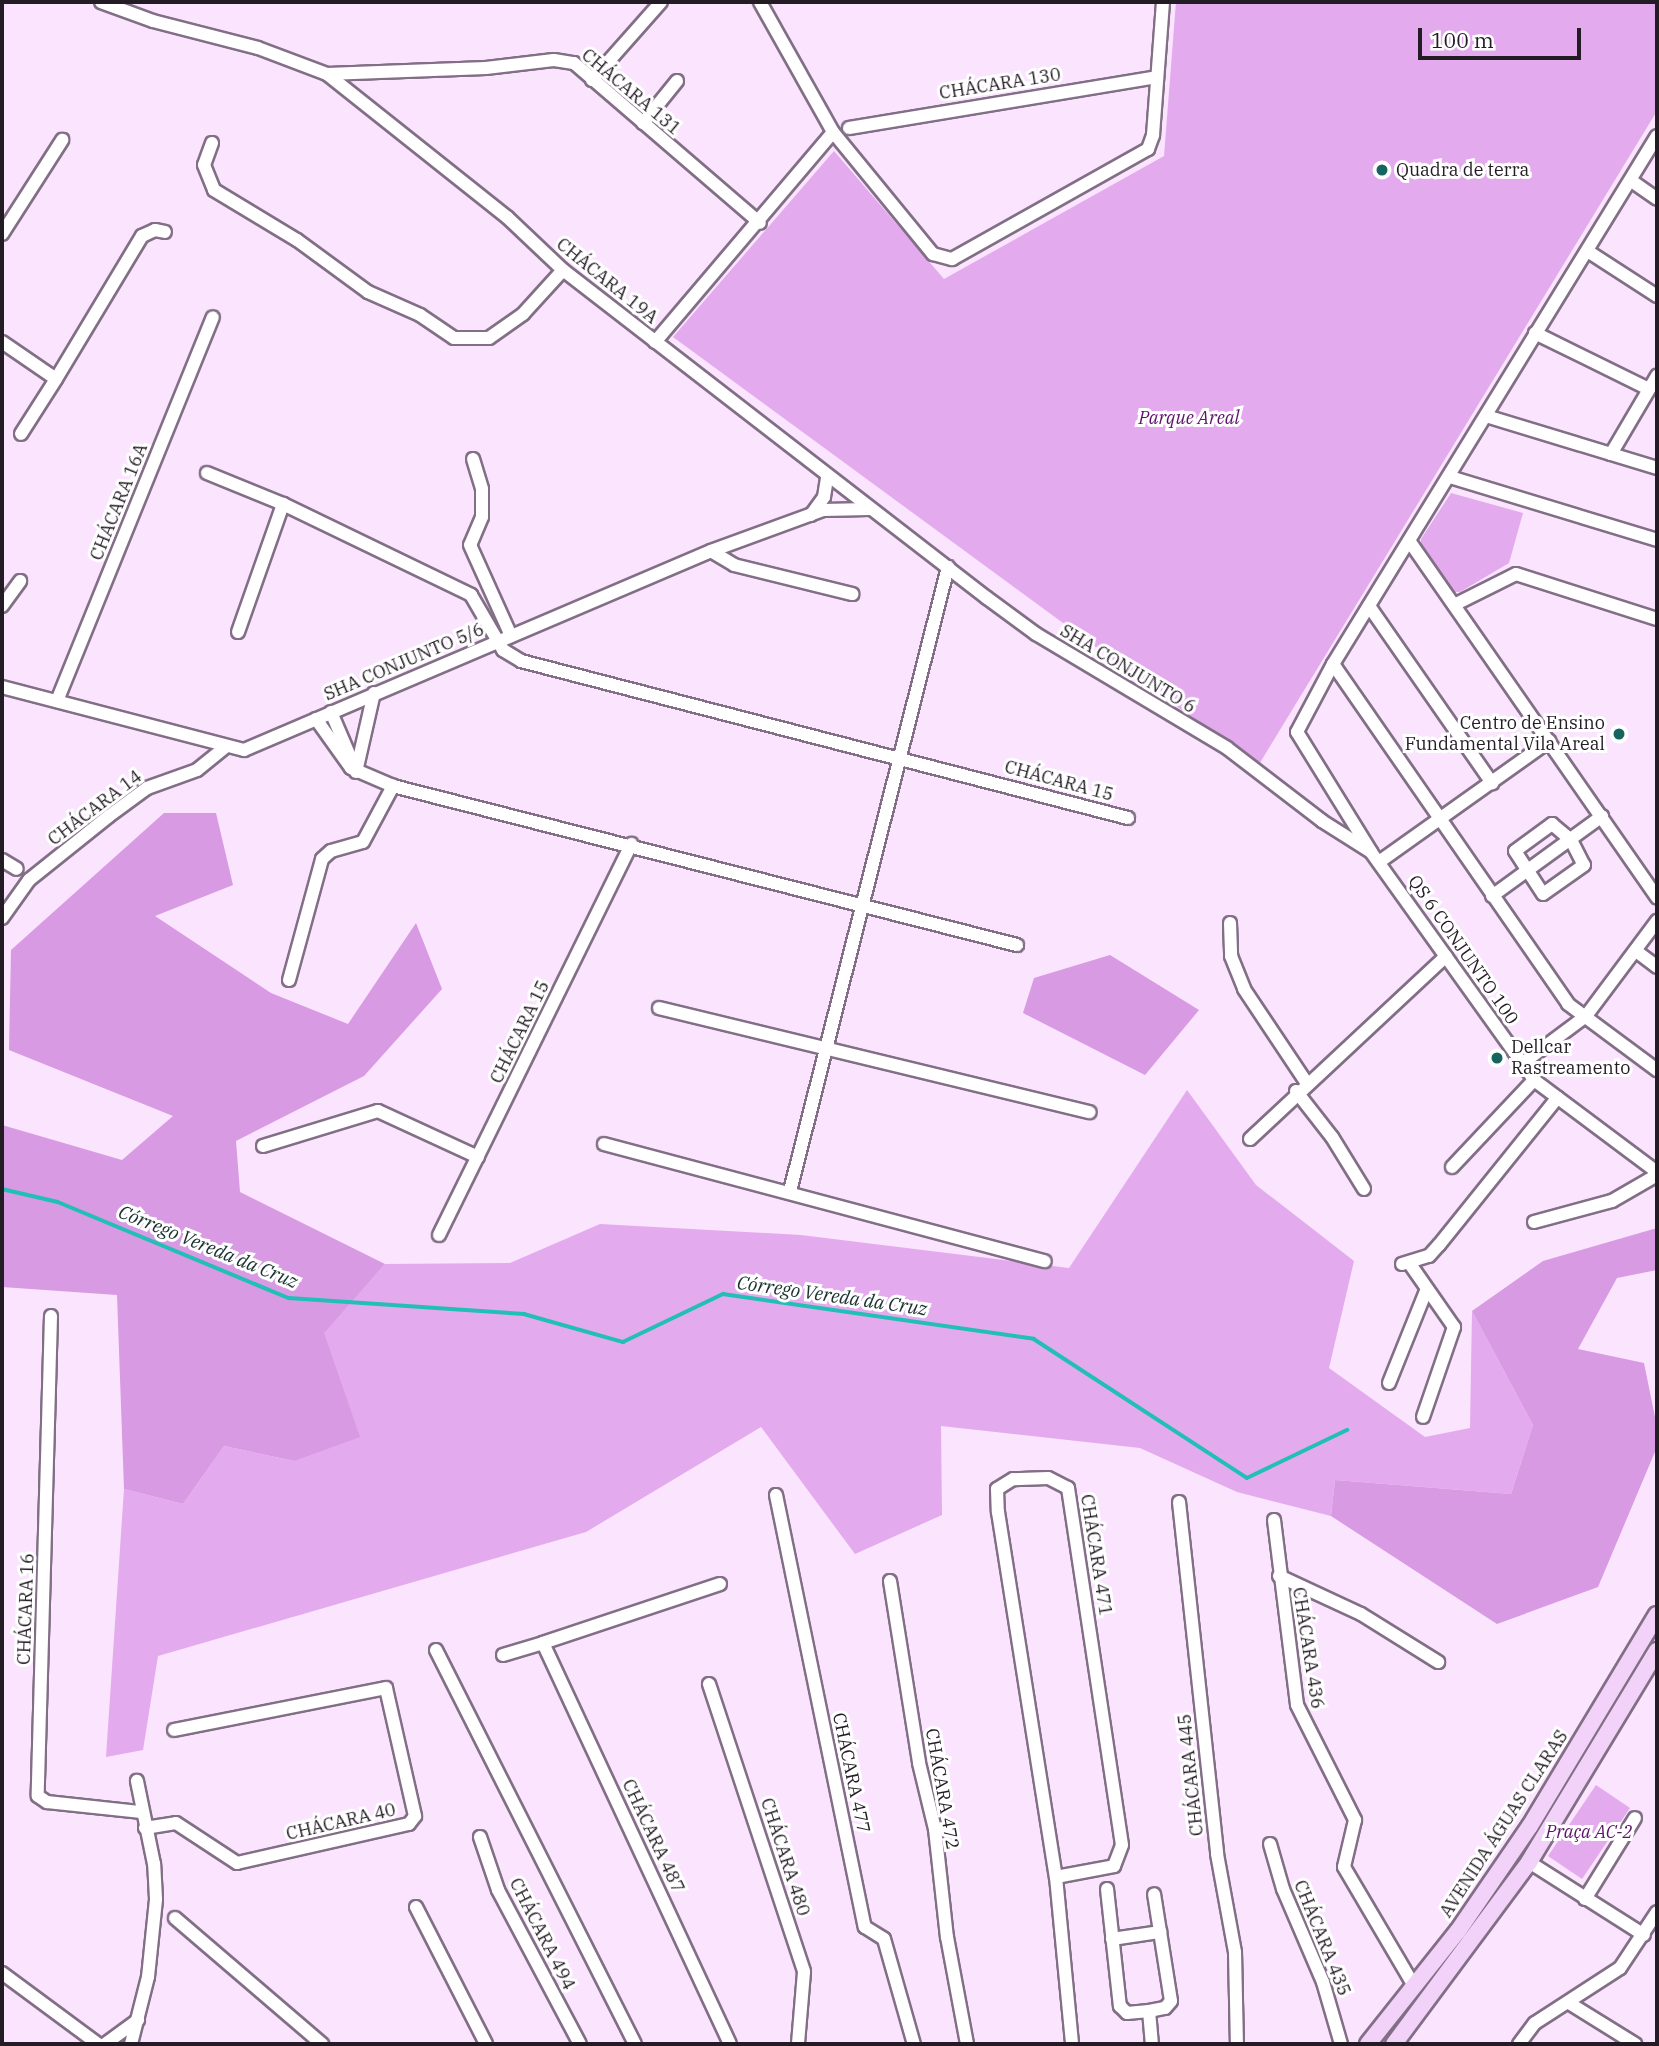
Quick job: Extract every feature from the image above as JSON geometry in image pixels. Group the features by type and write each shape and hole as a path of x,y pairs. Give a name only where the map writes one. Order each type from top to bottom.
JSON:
{"main road":[{"name":"AVENIDA ÁGUAS CLARAS","path":"1368,2044 1458,1931 1530,1826 1657,1615"},
{"path":"1394,2044 1473,1943 1529,1862 1657,1651"},
{"path":"1458,1931 1473,1943"}],"street":[{"path":"101,2 153,21 258,48 327,74"},
{"path":"592,80 661,2"},
{"path":"760,2 833,132 933,254 952,259 1148,149 1163,2"},
{"name":"CHÁCARA 131","path":"327,74 486,68 554,60 574,63 760,223"},
{"name":"CHÁCARA 19A","path":"327,74 508,218 563,270 870,509"},
{"name":"CHÁCARA 130","path":"849,128 1157,77"},
{"path":"643,124 677,81"},
{"path":"655,342 760,223 833,132"},
{"path":"1657,136 1633,182 1535,333 1450,477 1333,664 1567,1004 1657,1070"},
{"path":"2,234 62,140"},
{"path":"212,143 204,165 214,190 297,240 368,292 419,315 454,338 489,338 523,314 563,270"},
{"path":"1633,182 1657,199"},
{"path":"21,434 142,236 155,230 165,232"},
{"path":"1589,252 1657,296"},
{"name":"CHÁCARA 16A","path":"57,701 213,317"},
{"path":"1535,333 1654,382 1611,454"},
{"path":"2,342 55,379"},
{"path":"1486,416 1657,468"},
{"path":"473,458 482,489 482,517 470,545 510,636"},
{"path":"207,473 283,504 471,595 497,641"},
{"path":"811,515 824,497 827,477"},
{"path":"1450,477 1657,540"},
{"path":"238,632 283,504"},
{"name":"SHA CONJUNTO 5/6","path":"2,687 225,747 252,748 711,551 811,515 849,507 870,509"},
{"name":"SHA CONJUNTO 6","path":"870,509 1036,635 1227,748 1322,821 1375,857"},
{"path":"1410,542 1657,898"},
{"path":"711,551 734,565 852,594"},
{"path":"790,1191 948,567"},
{"path":"1454,605 1516,574 1657,619"},
{"path":"2,606 20,581"},
{"path":"1369,606 1492,783"},
{"name":"CHÁCARA 15","path":"497,641 508,654 543,668 901,756 1128,818"},
{"name":"QS 6 CONJUNTO 100","path":"1333,664 1298,737 1375,857 1534,1080 1657,1174"},
{"path":"356,772 374,694"},
{"path":"331,712 356,772"},
{"path":"316,719 356,772 393,786 631,844 1017,945"},
{"path":"1375,857 1492,783 1549,741"},
{"name":"CHÁCARA 14","path":"2,918 29,880 109,816 147,788 197,770 225,747"},
{"path":"289,980 322,859 331,851 363,842 393,786"},
{"path":"1492,896 1602,816"},
{"path":"1552,824 1571,840 1584,862 1579,871 1544,894 1527,873 1515,854 1520,845 1552,824"},
{"name":"CHÁCARA 15","path":"439,1234 631,844"},
{"path":"2,860 17,869"},
{"path":"1523,1063 1586,1016 1657,921"},
{"path":"1230,923 1231,956 1244,989 1364,1189"},
{"path":"1636,951 1657,967"},
{"path":"1250,1139 1301,1086 1446,956"},
{"path":"659,1008 1090,1112"},
{"path":"1452,1167 1534,1080"},
{"path":"1423,1417 1454,1327 1406,1264 1429,1256 1557,1098"},
{"path":"263,1146 378,1111 478,1157"},
{"path":"604,1144 790,1191 1045,1261"},
{"path":"1534,1222 1612,1201 1657,1174"},
{"path":"1389,1382 1426,1291"},
{"name":"CHÁCARA 16","path":"51,1316 38,1796 47,1802 141,1812"},
{"name":"CHÁCARA 471","path":"1056,1877 1114,1866 1122,1845 1068,1488 1048,1478 1013,1479 996,1489 998,1512 1056,1877 1072,2044"},
{"name":"CHÁCARA 477","path":"776,1495 865,1927 884,1938 914,2044"},
{"name":"CHÁCARA 445","path":"1179,1502 1219,1865 1235,1952 1237,2044"},
{"name":"CHÁCARA 436","path":"1274,1520 1279,1576 1301,1717 1355,1820 1346,1856 1347,1877 1414,1986"},
{"name":"CHÁCARA 436","path":"1279,1576 1361,1614 1438,1662"},
{"name":"CHÁCARA 472","path":"890,1581 919,1763 936,1829 947,1937 967,2044"},
{"path":"503,1655 720,1584"},
{"name":"CHÁCARA 487","path":"543,1643 730,2044"},
{"path":"436,1650 635,2044"},
{"name":"CHÁCARA 480","path":"709,1684 804,1972 798,2044"},
{"name":"CHÁCARA 40","path":"145,1828 176,1823 237,1863 410,1824 415,1815 386,1688 174,1730"},
{"path":"131,2044 148,1977 156,1899 137,1781"},
{"path":"1585,1899 1636,1818"},
{"name":"CHÁCARA 494","path":"480,1837 498,1890 580,2044"},
{"name":"CHÁCARA 435","path":"1270,1844 1283,1889 1323,1982 1341,2044"},
{"path":"1529,1862 1644,1935"},
{"path":"1107,1889 1119,2006 1127,2013 1165,2008 1171,2000 1154,1894"},
{"path":"416,1907 486,2044"},
{"path":"1519,2044 1535,2023 1620,1968 1657,1912"},
{"path":"175,1918 322,2044"},
{"path":"1112,1939 1160,1932"},
{"path":"2,1973 97,2044"},
{"path":"1569,2003 1635,2044"},
{"path":"1149,2011 1152,2044"},
{"path":"105,2044 138,2020"}],"green space":[{"name":"Parque Areal","path":"1176,2 1657,2 1657,111 1258,766 673,337 834,151 944,279 1164,156"},
{"path":"1451,493 1523,513 1509,563 1460,592 1454,592 1421,546 1421,539"},
{"path":"1187,1090 1256,1185 1354,1261 1329,1368 1425,1437 1470,1428 1472,1311 1533,1425 1511,1494 1335,1480 1331,1516 1237,1492 1140,1448 941,1426 942,1515 855,1554 761,1427 586,1532 158,1656 143,1750 106,1757 124,1489 183,1504 224,1446 294,1461 323,1333 385,1264 510,1263 600,1224 801,1235 1069,1268"},
{"name":"Praça AC-2","path":"1596,1785 1630,1808 1582,1879 1548,1856"}],"shaded area":[{"path":"164,813 216,813 233,885 155,916 271,993 348,1024 416,923 442,989 364,1076 236,1141 240,1192 385,1264 324,1333 360,1437 294,1461 224,1446 183,1504 124,1489 117,1295 2,1287 2,1125 122,1160 173,1116 9,1050 11,950"},
{"path":"1110,955 1199,1010 1145,1075 1023,1013 1034,978"},
{"path":"1657,1228 1657,1270 1617,1278 1578,1349 1644,1363 1657,1427 1657,1447 1598,1587 1497,1624 1331,1516 1335,1480 1511,1494 1533,1425 1472,1311 1543,1261"}],"waterway":[{"name":"Córrego Vereda da Cruz","path":"2,1189 58,1202 289,1298 524,1314 623,1342 723,1294 1034,1339 1247,1478 1347,1430"}],"place":[{"name":"Quadra de terra","path":"1382,170"},
{"name":"Centro de Ensino Fundamental Vila Areal","path":"1619,734"},
{"name":"Dellcar Rastreamento","path":"1497,1058"}]}
